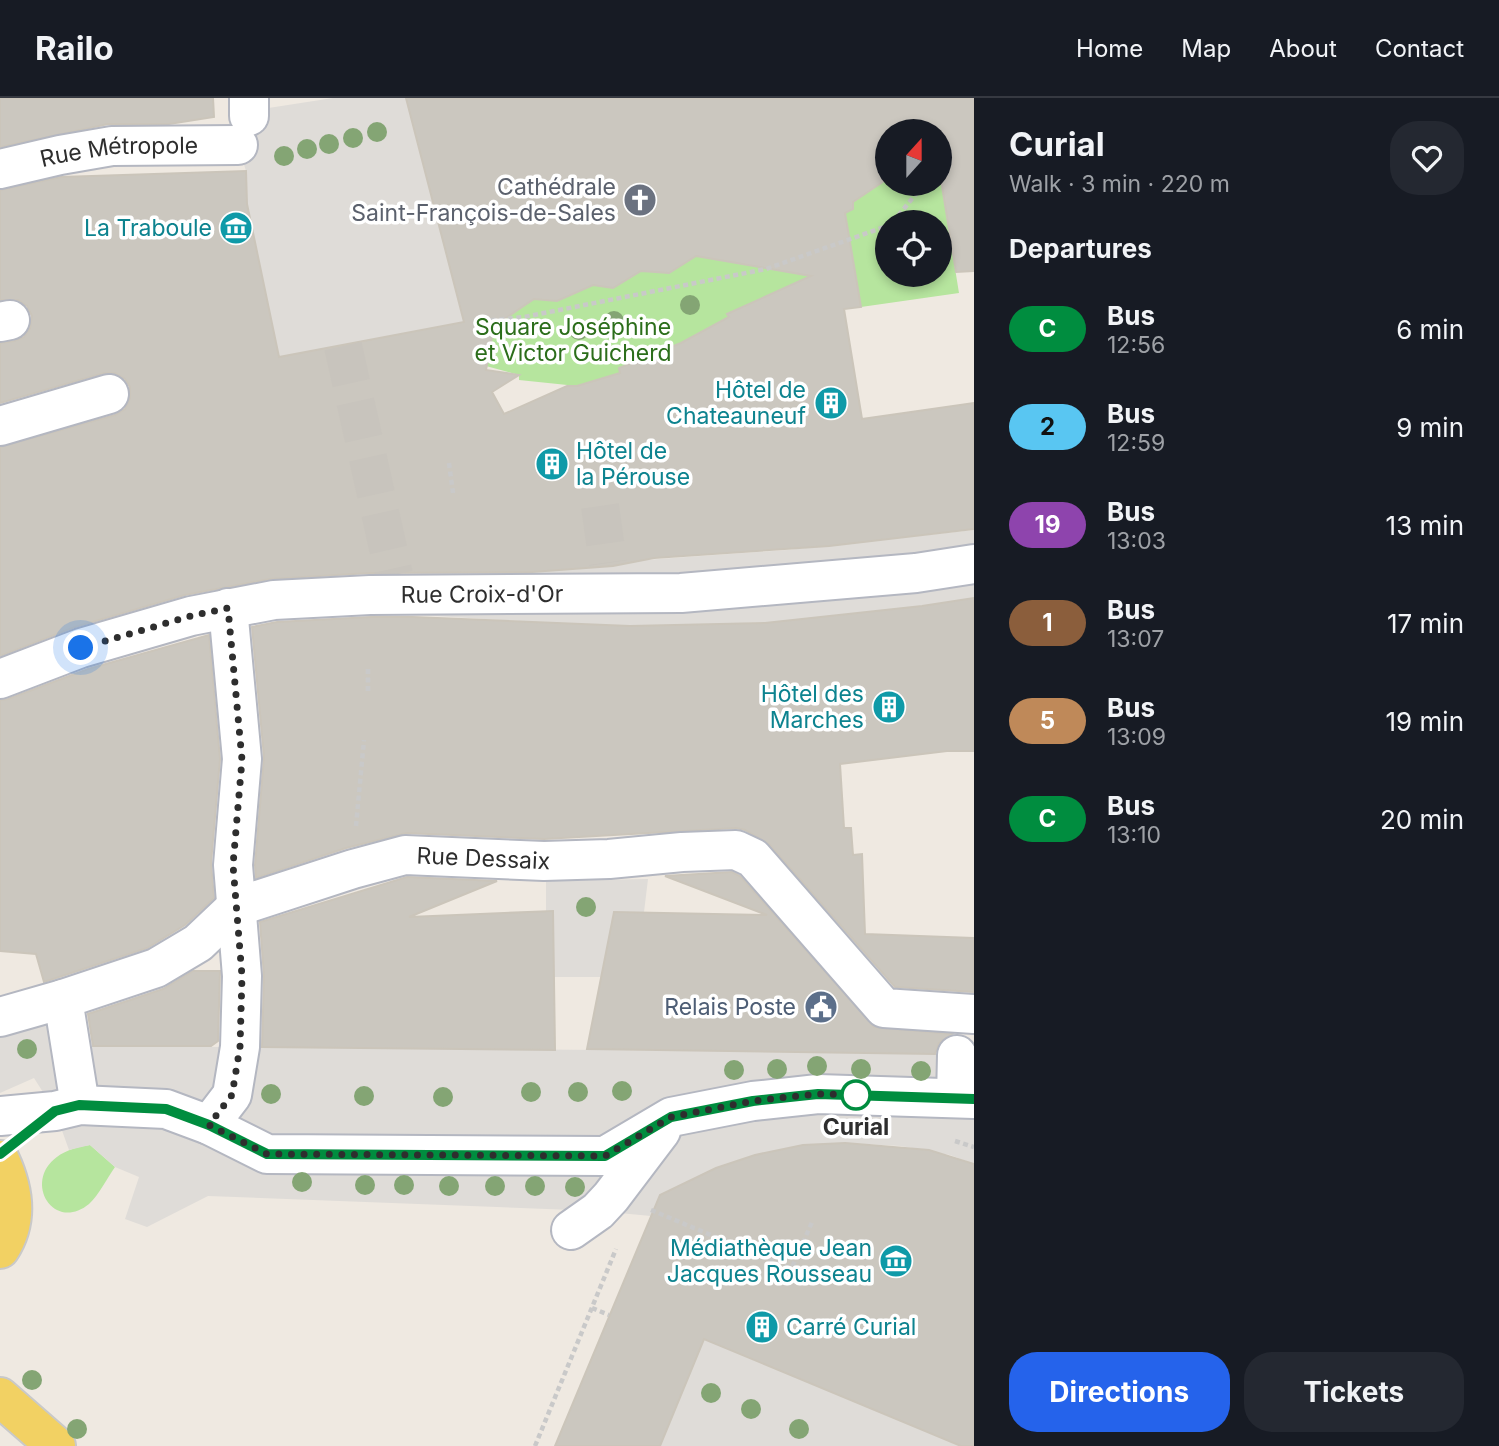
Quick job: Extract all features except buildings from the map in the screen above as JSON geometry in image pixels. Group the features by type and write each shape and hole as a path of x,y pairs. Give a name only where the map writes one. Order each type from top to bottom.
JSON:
{"main road":[{"path":"0,1160 13,1194 10,1230 0,1249"},
{"path":"0,1396 56,1446"}],"street":[{"name":"Rue Métropole","path":"0,169 245,120"},
{"path":"0,426 109,394"},
{"name":"Rue Croix-d'Or","path":"0,679 81,648 191,616 274,600 370,595 681,593 916,573 974,564"},
{"path":"209,1125 232,1095 240,1047 242,976 233,865 242,760 228,608"},
{"name":"Rue Dessaix","path":"0,1017 156,968 198,943 236,907 405,855 544,861 736,850 753,858 884,1008 962,1028"},
{"path":"63,999 67,1108"},
{"path":"0,1116 67,1108 166,1109 209,1125 267,1154 605,1156 671,1117 753,1101 818,1094 965,1099 962,1028"},
{"path":"0,1154 67,1108"},
{"path":"571,1230 611,1198 671,1117"}],"path":[{"path":"903,210 914,196"},
{"path":"474,323 524,317 766,269 875,230"},
{"path":"449,463 453,493"},
{"path":"368,669 368,691"},
{"path":"353,869 364,740"},
{"path":"646,1208 790,1271 813,1220"},
{"path":"535,1446 621,1238"},
{"path":"592,1308 609,1315"}],"green space":[{"path":"939,112 939,119 906,119"},
{"name":"Square Joséphine et Victor Guicherd","path":"875,187 875,196 943,196 946,210 875,210 875,287 952,287 952,250 959,293 861,307 852,259 808,271 809,278 727,314 729,317 681,343 619,368 623,381 591,382 577,386 519,380 519,375 486,366 475,296 520,296 620,273 626,280 632,277 626,268 656,272 658,262 678,254 838,207"},
{"path":"90,1145 115,1167 89,1204 73,1212 60,1211 49,1204 43,1192 43,1178 50,1164 65,1152"}],"shaded area":[{"path":"333,98 449,98 423,136 416,138 474,322 279,358 247,204 246,171 238,145 262,109"},
{"path":"974,530 974,598 798,621 661,626 570,624 370,612 270,614 338,578 787,550"},
{"path":"648,879 644,912 614,912 604,977 546,977 553,939 553,911 546,911 546,881"},
{"path":"47,992 84,1046 974,1055 974,1164 950,1155 901,1146 845,1143 803,1145 755,1155 716,1168 659,1196 751,1240 810,1283 651,1216 598,1211 208,1196 147,1227 125,1219 139,1177 115,1167 90,1145 69,1150 55,1111 34,1078 0,1093 0,1004"},
{"path":"704,1339 961,1446 660,1446"}],"tunnel":[{"path":"343,346 394,575"},
{"path":"600,506 608,563"}],"bus line":[{"name":"C","path":"0,1154 55,1111 79,1105 166,1109 209,1125 267,1154 605,1156 671,1117 753,1101 818,1094 974,1099"}],"place":[{"name":"Cathédrale Saint-François-de-Sales","path":"640,200"},
{"name":"La Traboule","path":"236,228"},
{"name":"Hôtel de Chateauneuf","path":"831,403"},
{"name":"Hôtel de la Pérouse","path":"552,464"},
{"name":"Hôtel des Marches","path":"889,707"},
{"name":"Relais Poste","path":"821,1007"},
{"name":"Curial","path":"856,1095"},
{"name":"Médiathèque Jean Jacques Rousseau","path":"896,1261"},
{"name":"Carré Curial","path":"762,1327"}],"route":[{"path":"81,648 228,608 242,760 233,865 242,976 240,1047 232,1095 209,1125 267,1154 605,1156 671,1117 753,1101 797,1096 866,1095 856,1095"}]}
